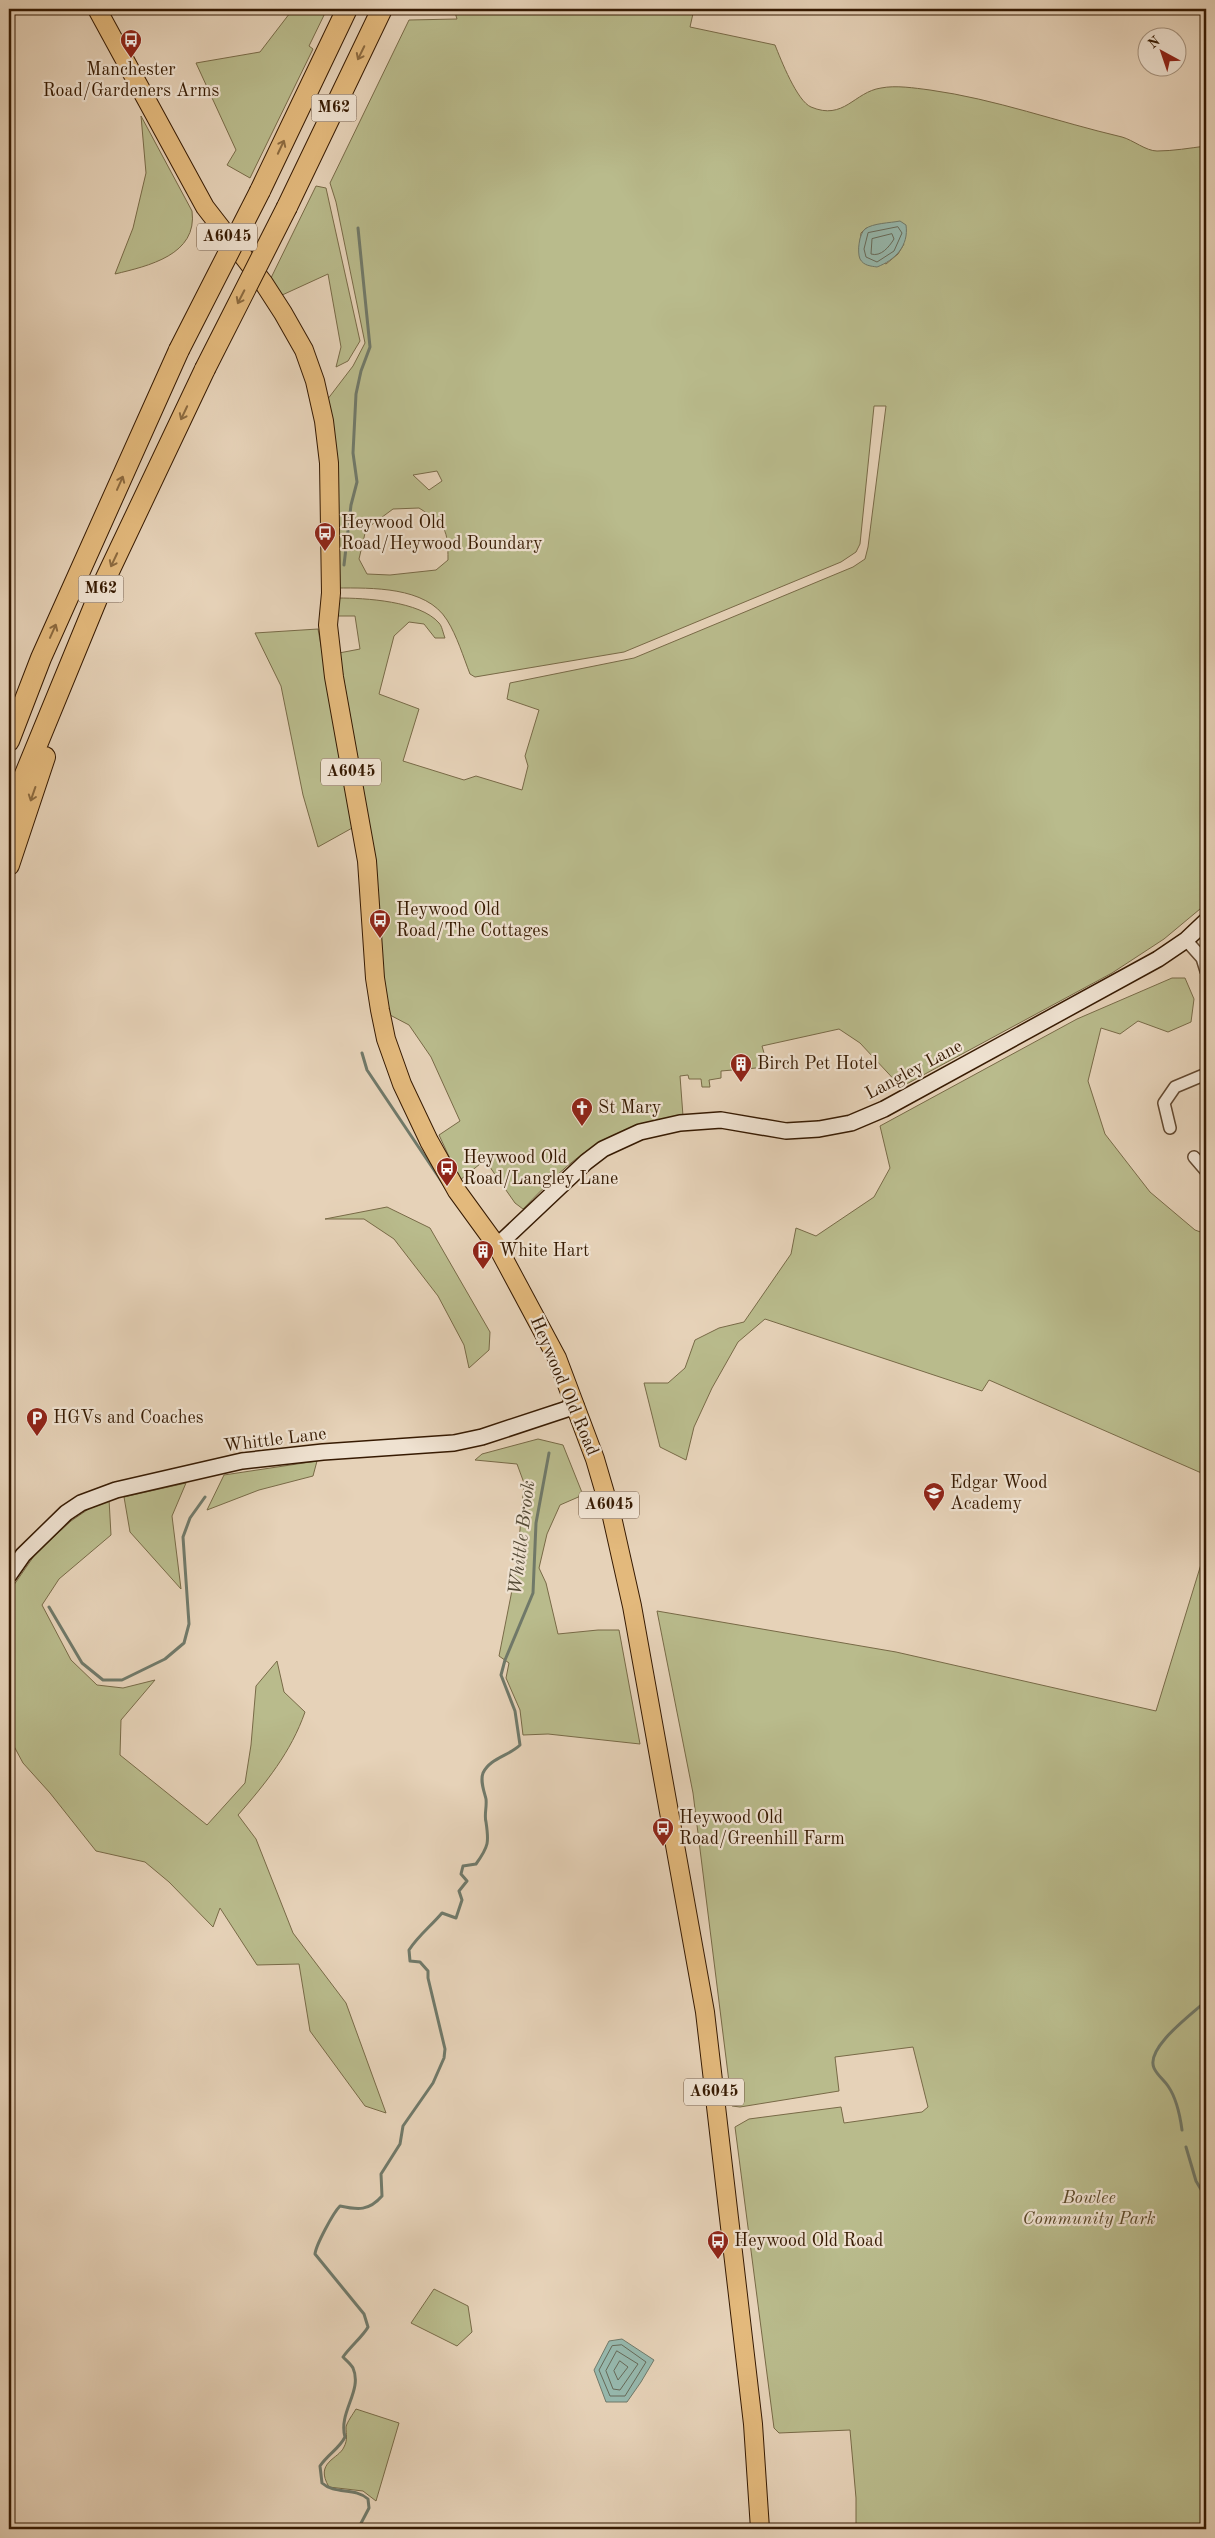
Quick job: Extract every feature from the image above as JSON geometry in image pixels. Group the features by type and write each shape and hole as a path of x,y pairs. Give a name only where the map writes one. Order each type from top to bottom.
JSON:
{"highway":[{"name":"M62","path":"9,741 41,658 179,350 260,191 347,9"},
{"name":"M62","path":"9,813 104,582 205,369 287,207 382,9"},
{"name":"M62","path":"9,865 104,582"},
{"name":"M62","path":"9,718 41,658"}],"main road":[{"name":"Heywood Old Road","path":"97,9 211,216 264,282 283,313 304,350 315,381 324,421 329,463 329,634 334,677 367,861 375,978 386,1039 402,1084 429,1140 457,1191 497,1246 543,1330 576,1406 595,1459 612,1517 632,1606 705,2012 753,2424 760,2529"}],"street":[{"name":"Langley Lane","path":"497,1246 586,1162 620,1140 659,1126 721,1120 786,1131 819,1129 851,1123 884,1109 1158,959 1186,940 1206,921"},
{"path":"1186,940 1202,958 1206,971"},
{"path":"1170,1128 1164,1103 1175,1087 1206,1074"},
{"path":"1194,1157 1206,1171"},
{"name":"Whittle Lane","path":"9,1575 23,1555 66,1513 81,1503 116,1490 242,1461 323,1452 454,1443 482,1437 576,1406"}],"green space":[{"path":"293,9 327,9 309,46 313,49 250,178 227,165 236,150 196,63 260,52"},
{"path":"454,9 694,9 690,27 775,45 800,97 811,107 822,110 841,108 863,95 881,88 911,88 954,94 1002,105 1122,137 1153,151 1206,146 1206,904 1164,939 1112,973 901,1087 860,1043 839,1029 762,1046 768,1067 721,1071 721,1078 709,1080 710,1087 702,1087 701,1079 689,1079 688,1075 680,1076 683,1116 633,1127 594,1146 559,1174 523,1209 515,1203 485,1160 460,1180 439,1135 460,1121 431,1057 409,1025 390,1015 382,971 375,859 339,653 360,649 355,616 338,616 338,598 377,600 406,605 430,616 442,628 445,638 435,638 424,624 409,622 394,636 379,694 419,709 403,761 464,780 476,776 522,790 528,766 525,756 539,710 507,699 510,683 634,658 853,567 865,559 886,406 874,406 860,544 856,552 841,562 624,652 475,677 470,674 451,626 438,609 426,601 397,591 337,588 327,400 353,366 365,343 336,202 330,183 409,20 457,19","holes":["866,228 904,244 898,254 886,264 859,249 861,233","437,471 442,481 429,490 413,475","419,508 435,519 446,534 448,560 436,570 390,575 367,574 359,559 366,529 393,509"]},
{"path":"141,116 192,211 192,226 187,238 179,248 168,256 142,267 115,274 133,228 146,173"},
{"path":"316,186 326,188 360,341 348,361 336,367 341,347 328,274 280,296 269,282"},
{"path":"318,629 354,827 318,847 303,795 281,686 255,633"},
{"path":"1172,978 1185,978 1194,999 1191,1022 1168,1032 1138,1021 1120,1034 1101,1028 1088,1081 1105,1134 1150,1192 1195,1230 1206,1234 1206,1475 989,1380 982,1391 765,1319 738,1342 712,1388 694,1427 686,1460 660,1447 644,1383 668,1383 685,1368 695,1340 719,1328 744,1322 791,1254 796,1228 816,1236 874,1197 890,1168 880,1126 1077,1019"},
{"path":"387,1207 430,1228 490,1332 489,1350 469,1368 464,1345 438,1296 394,1239 364,1219 325,1219"},
{"path":"538,1439 563,1445 583,1495 560,1505 547,1534 539,1568 546,1583 558,1634 619,1630 640,1744 548,1734 523,1735 520,1710 506,1678 509,1663 499,1656 517,1565 524,1483 517,1464 475,1460 482,1454"},
{"path":"317,1461 313,1476 259,1490 207,1510 224,1475"},
{"path":"186,1483 172,1516 181,1589 130,1532 124,1497"},
{"path":"109,1499 111,1535 59,1579 42,1605 71,1660 97,1685 123,1688 155,1680 121,1720 120,1755 207,1825 245,1783 251,1745 256,1686 277,1661 284,1692 305,1712 285,1754 238,1815 256,1839 293,1933 346,2003 386,2113 365,2106 310,2031 299,1964 257,1965 220,1908 213,1927 169,1882 145,1862 96,1851 50,1793 23,1763 9,1737 9,1592 36,1553 71,1521 90,1508"},
{"name":"Bowlee Community Park","path":"1206,1548 1206,2529 856,2529 856,2498 850,2430 779,2433 774,2428 735,2127 749,2119 841,2107 844,2123 922,2112 928,2107 913,2047 835,2057 839,2091 740,2107 732,2106 693,1793 657,1611 896,1652 1156,1711"},
{"path":"434,2289 468,2306 472,2332 457,2346 411,2323"},
{"path":"356,2409 399,2423 376,2501 363,2491 329,2487 325,2479 324,2472 326,2467 344,2447 346,2427"}],"water":[{"path":"900,221 906,225 906,233 903,246 895,256 877,267 864,263 859,256 860,239 863,231 877,224"},
{"path":"622,2339 654,2360 627,2402 606,2402 594,2370 609,2341"}],"waterway":[{"name":"Whittle Brook","path":"344,565 351,505 357,482 353,453 356,394 361,371 370,347 358,228"},
{"name":"Whittle Brook","path":"362,1053 367,1070 446,1188"},
{"name":"Whittle Brook","path":"358,2529 369,2508 368,2499 357,2493 327,2487 322,2483 320,2466 345,2437 345,2419 355,2385 355,2377 353,2368 343,2357 368,2327 364,2314 315,2254 325,2229 340,2206 352,2208 368,2207 382,2196 381,2174 400,2144 403,2126 433,2083 444,2058 445,2049 428,1971 420,1962 410,1961 409,1950 442,1913 456,1918 462,1900 459,1891 467,1881 461,1874 463,1866 476,1864 487,1844 488,1834 485,1817 486,1799 482,1783 483,1773 495,1760 520,1745 515,1711 501,1675 505,1660 533,1593 536,1523 549,1453"},
{"path":"49,1607 82,1663 103,1680 122,1680 165,1659 184,1643 189,1624 183,1537 190,1518 205,1497"},
{"path":"1182,2130 1174,2096 1155,2071 1153,2060 1156,2051 1171,2032 1206,2001"},
{"path":"1186,2147 1196,2181 1206,2198"}],"place":[{"name":"Manchester Road/Gardeners Arms","path":"131,59"},
{"name":"Heywood Old Road/Heywood Boundary","path":"325,552"},
{"name":"Heywood Old Road/The Cottages","path":"380,939"},
{"name":"Birch Pet Hotel","path":"741,1083"},
{"name":"St Mary","path":"582,1127"},
{"name":"Heywood Old Road/Langley Lane","path":"447,1187"},
{"name":"White Hart","path":"483,1270"},
{"name":"HGVs and Coaches","path":"37,1437"},
{"name":"Edgar Wood Academy","path":"934,1512"},
{"name":"Heywood Old Road/Greenhill Farm","path":"663,1847"},
{"name":"Heywood Old Road","path":"718,2260"}]}
